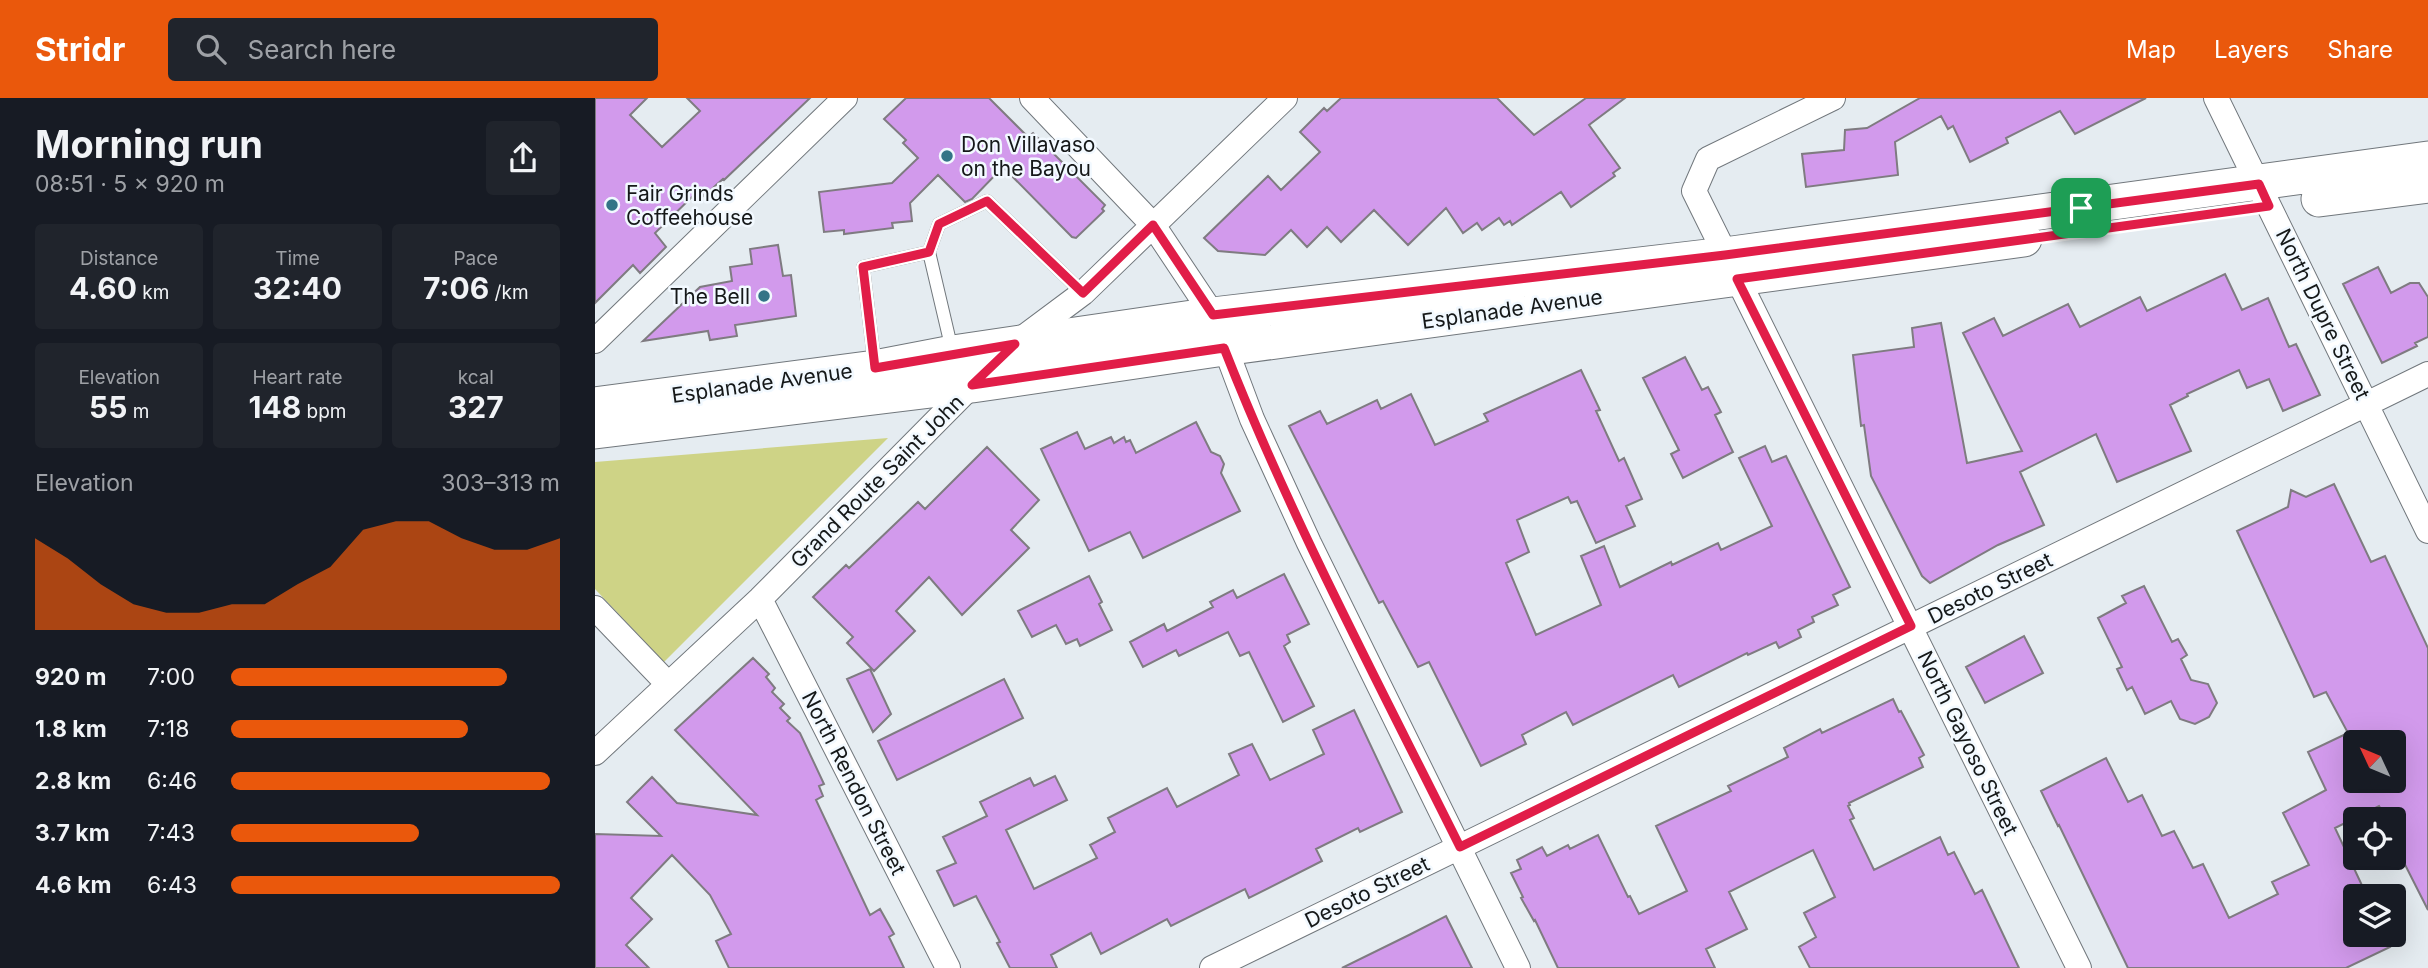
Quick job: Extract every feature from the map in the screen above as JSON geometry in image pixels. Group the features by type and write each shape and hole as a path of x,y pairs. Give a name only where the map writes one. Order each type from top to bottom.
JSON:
{"street":[{"path":"595,341 845,98"},
{"path":"1032,98 1153,225 1213,315 1252,419 1309,543 1518,968"},
{"name":"Grand Route Saint John","path":"595,753 761,598 1015,344 1083,293 1285,98"},
{"name":"North Gayoso Street","path":"1833,98 1708,159 1694,191 2079,968"},
{"name":"North Dupre Street","path":"2216,98 2428,531"},
{"name":"Esplanade Avenue","path":"2264,195 2428,159"},
{"name":"Esplanade Avenue","path":"595,431 972,385 1224,348 1731,267 2264,195 2428,185"},
{"name":"Esplanade Avenue","path":"595,405 875,368 953,353 1213,315 1731,267"},
{"name":"Desoto Street","path":"1212,968 2428,373"},
{"name":"North Rendon Street","path":"761,598 948,968"},
{"path":"595,608 668,684"}],"lane":[{"path":"953,353 929,252 939,224 987,201 1083,293"},
{"path":"875,368 863,267 929,252"}],"green space":[{"path":"888,438 664,662 595,589 595,462"}],"building":[{"path":"595,98 647,98 630,115 662,147 700,111 687,98 810,98 724,180 704,196 699,190 655,233 666,247 640,273 633,265 595,303"},
{"path":"906,98 989,98 1028,137 1033,133 1105,205 1102,209 1104,211 1076,238 1072,237 1003,167 972,199 965,202 938,175 910,203 912,221 892,223 893,228 844,234 844,230 824,232 819,192 892,183 918,158 903,143 906,140 884,119"},
{"path":"1341,98 1497,98 1534,135 1586,98 1625,98 1589,125 1620,168 1613,173 1615,176 1571,207 1561,192 1512,225 1510,221 1504,225 1499,218 1482,230 1477,223 1463,233 1446,208 1408,245 1374,210 1341,242 1327,227 1307,247 1291,230 1265,255 1218,251 1204,238 1268,176 1281,190 1320,152 1300,132 1324,108 1327,111"},
{"path":"1920,98 2146,98 2075,134 2060,111 2006,138 2008,143 1970,162 1953,126 1948,129 1941,116 1895,142 1898,175 1806,187 1802,154 1844,150 1845,130 1867,128"},
{"path":"778,245 783,276 791,275 796,316 735,325 737,336 710,340 708,331 643,341 700,287 732,281 730,267 752,264 750,249"},
{"path":"2378,267 2391,293 2410,283 2419,283 2428,297 2428,337 2415,343 2417,346 2382,363 2343,284"},
{"path":"2225,274 2242,310 2268,298 2289,347 2296,344 2320,395 2283,411 2269,379 2247,388 2239,370 2187,394 2188,396 2170,405 2191,451 2117,482 2096,434 2020,472 2044,525 1998,545 1930,583 1922,576 1871,476 1864,425 1861,426 1853,355 1914,347 1912,328 1941,323 1967,463 2022,451 1963,333 1994,318 2003,336 2068,304 2080,327 2140,297 2147,311"},
{"path":"1685,357 1702,390 1708,387 1721,412 1715,415 1733,452 1683,478 1671,454 1679,450 1643,378"},
{"path":"1581,370 1600,410 1596,411 1619,461 1624,458 1642,499 1626,506 1635,526 1596,543 1577,501 1571,503 1568,497 1517,520 1529,552 1506,563 1536,635 1601,605 1581,556 1604,546 1620,587 1718,543 1721,550 1772,526 1739,458 1765,446 1772,462 1786,456 1850,587 1833,595 1838,605 1812,617 1814,622 1798,630 1801,637 1779,648 1776,642 1748,655 1747,653 1679,687 1673,675 1573,725 1566,712 1522,735 1526,744 1481,766 1429,662 1418,667 1383,601 1379,603 1289,426 1320,411 1327,424 1377,400 1381,409 1411,394 1435,445 1488,421 1484,414"},
{"path":"1196,422 1211,452 1220,456 1224,464 1221,473 1240,511 1143,558 1130,532 1089,551 1041,449 1077,432 1085,449 1111,437 1114,443 1124,437 1126,442 1130,440 1136,453"},
{"path":"987,447 1039,500 1011,530 1029,548 962,615 929,577 896,611 915,631 874,671 847,643 853,637 813,597 846,565 849,568 918,502 925,509"},
{"path":"2334,484 2371,562 2385,556 2428,648 2428,910 2406,867 2406,807 2343,807 2343,824 2335,828 2343,845 2343,870 2355,870 2361,884 2343,884 2343,947 2390,947 2346,968 2128,968 2041,791 2106,758 2128,802 2142,795 2162,836 2174,831 2193,868 2203,864 2229,918 2278,894 2272,882 2309,865 2283,813 2326,790 2308,752 2343,735 2343,793 2406,793 2406,730 2346,730 2326,692 2314,697 2237,531 2288,507 2291,490 2306,497"},
{"path":"1284,574 1309,624 1287,635 1290,642 1284,646 1314,706 1283,722 1249,652 1240,656 1228,632 1179,656 1176,650 1143,667 1130,642 1164,624 1167,631 1213,607 1210,602 1233,590 1237,598"},
{"path":"1089,576 1112,630 1080,646 1077,639 1066,644 1056,625 1032,637 1018,611"},
{"path":"2144,586 2172,642 2178,639 2187,655 2181,659 2191,680 2208,684 2217,703 2209,717 2195,724 2180,719 2171,701 2145,714 2132,687 2127,690 2117,669 2122,667 2098,618 2126,603 2122,596"},
{"path":"2024,636 2043,673 1985,703 1966,667"},
{"path":"753,658 769,674 766,677 775,688 772,692 784,704 780,708 790,718 787,721 800,733 824,784 819,786 823,796 816,800 870,915 880,909 894,934 889,937 904,968 729,968 716,941 731,934 710,895 672,855 631,898 652,919 626,945 649,968 595,968 595,834 661,836 627,802 652,777 677,803 757,815 675,730"},
{"path":"870,669 891,714 873,732 847,679"},
{"path":"1004,679 1023,718 897,780 878,741"},
{"path":"1893,699 1924,755 1919,758 1923,767 1849,803 1854,818 1850,820 1874,870 1940,837 1948,855 1954,852 1975,894 1982,890 2019,968 1810,968 1799,947 1816,937 1804,913 1835,897 1813,850 1729,892 1747,929 1706,949 1715,968 1558,968 1521,898 1523,897 1511,873 1521,869 1517,860 1542,847 1547,856 1568,845 1570,849 1598,835 1639,914 1687,891 1656,826 1731,791 1728,786 1788,757 1784,748 1820,729 1822,733"},
{"path":"1354,710 1402,812 1360,832 1358,828 1316,849 1322,861 1249,898 1245,889 1171,926 1167,919 1101,954 1091,933 1051,955 1057,968 1010,968 976,896 954,906 937,871 956,863 943,837 987,816 980,802 1030,778 1034,786 1055,776 1067,800 1006,830 1034,889 1097,858 1090,845 1115,832 1108,818 1167,788 1177,807 1239,775 1229,754 1252,744 1270,780 1324,754 1313,730"},
{"path":"1446,916 1472,968 1342,968 1409,935"}],"place":[{"name":"Don Villavaso on the Bayou","path":"947,156"},
{"name":"Fair Grinds Coffeehouse","path":"612,205"},
{"name":"The Bell","path":"764,296"}],"route":[{"path":"2259,184 2269,206 1737,279 1911,626 1460,847 1309,543 1252,419 1224,348 972,385 1015,344 875,368 863,267 929,252 939,224 987,201 1083,293 1153,225 1213,315 1725,255 2081,208 2259,184"}]}
